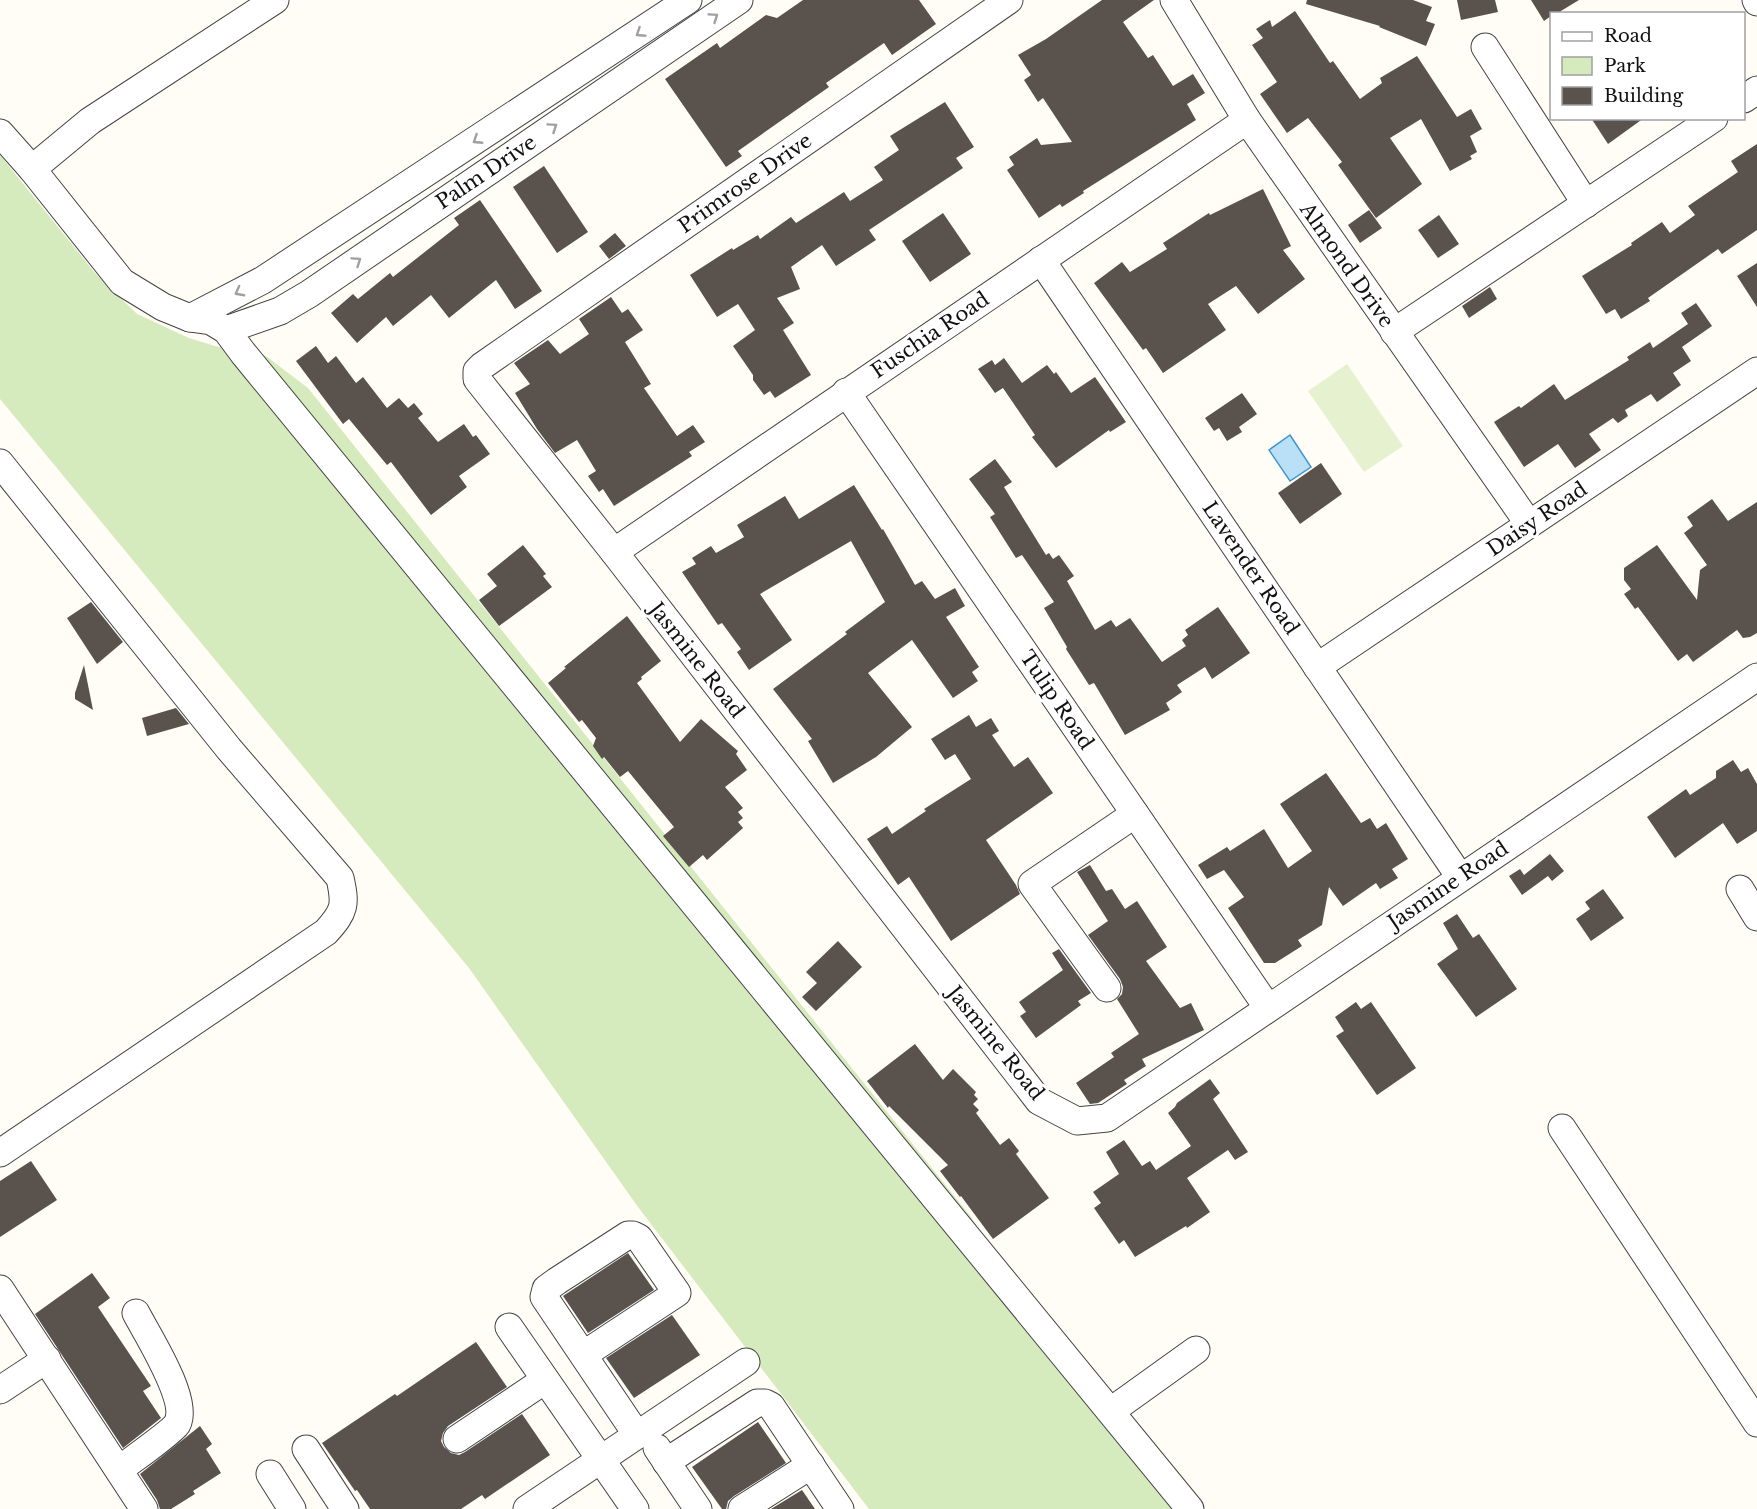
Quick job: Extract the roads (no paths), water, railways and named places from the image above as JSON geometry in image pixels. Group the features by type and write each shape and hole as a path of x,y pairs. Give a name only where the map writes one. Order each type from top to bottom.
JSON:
{"street":[{"path":"32,169 90,121 275,0"},
{"name":"Palm Drive","path":"190,318 263,280 688,0"},
{"name":"Palm Drive","path":"226,330 280,311 309,294 739,0"},
{"name":"Primrose Drive","path":"482,366 975,9 1009,0"},
{"name":"Almond Drive","path":"1174,0 1247,120 1529,524"},
{"path":"1485,47 1587,204"},
{"name":"Fuschia Road","path":"614,552 1247,120"},
{"path":"1394,332 1711,120"},
{"path":"0,133 32,169 122,282 163,308 190,318 211,321 226,330 650,852 1190,1509"},
{"name":"Lavender Road","path":"1041,260 1460,877"},
{"name":"Jasmine Road","path":"482,366 477,370 477,380 614,552 1039,1101 1077,1121 1107,1118 1757,677"},
{"name":"Daisy Road","path":"1317,667 1757,370"},
{"name":"Tulip Road","path":"846,392 1268,1008"},
{"path":"0,463 229,749 340,878 344,898 340,917 326,932 0,1152"},
{"path":"1107,988 1032,884 1135,814"},
{"path":"1740,889 1757,917"},
{"path":"1562,1128 1757,1423"},
{"path":"583,1355 677,1293 639,1238 633,1234 628,1235 546,1289 544,1297 583,1355 641,1433 666,1462 698,1509"},
{"path":"0,1289 144,1509"},
{"path":"119,1470 177,1425 180,1407 177,1391 136,1313"},
{"path":"509,1327 635,1509"},
{"path":"1111,1411 1196,1350"},
{"path":"0,1390 46,1359"},
{"path":"527,1509 746,1362"},
{"path":"457,1439 545,1380"},
{"path":"666,1462 757,1403 765,1403 771,1406 840,1509"},
{"path":"306,1449 345,1509"},
{"path":"742,1509 811,1465"},
{"path":"270,1474 292,1509"}],"water":[{"path":"1290,435 1311,467 1290,481 1269,450"}]}
